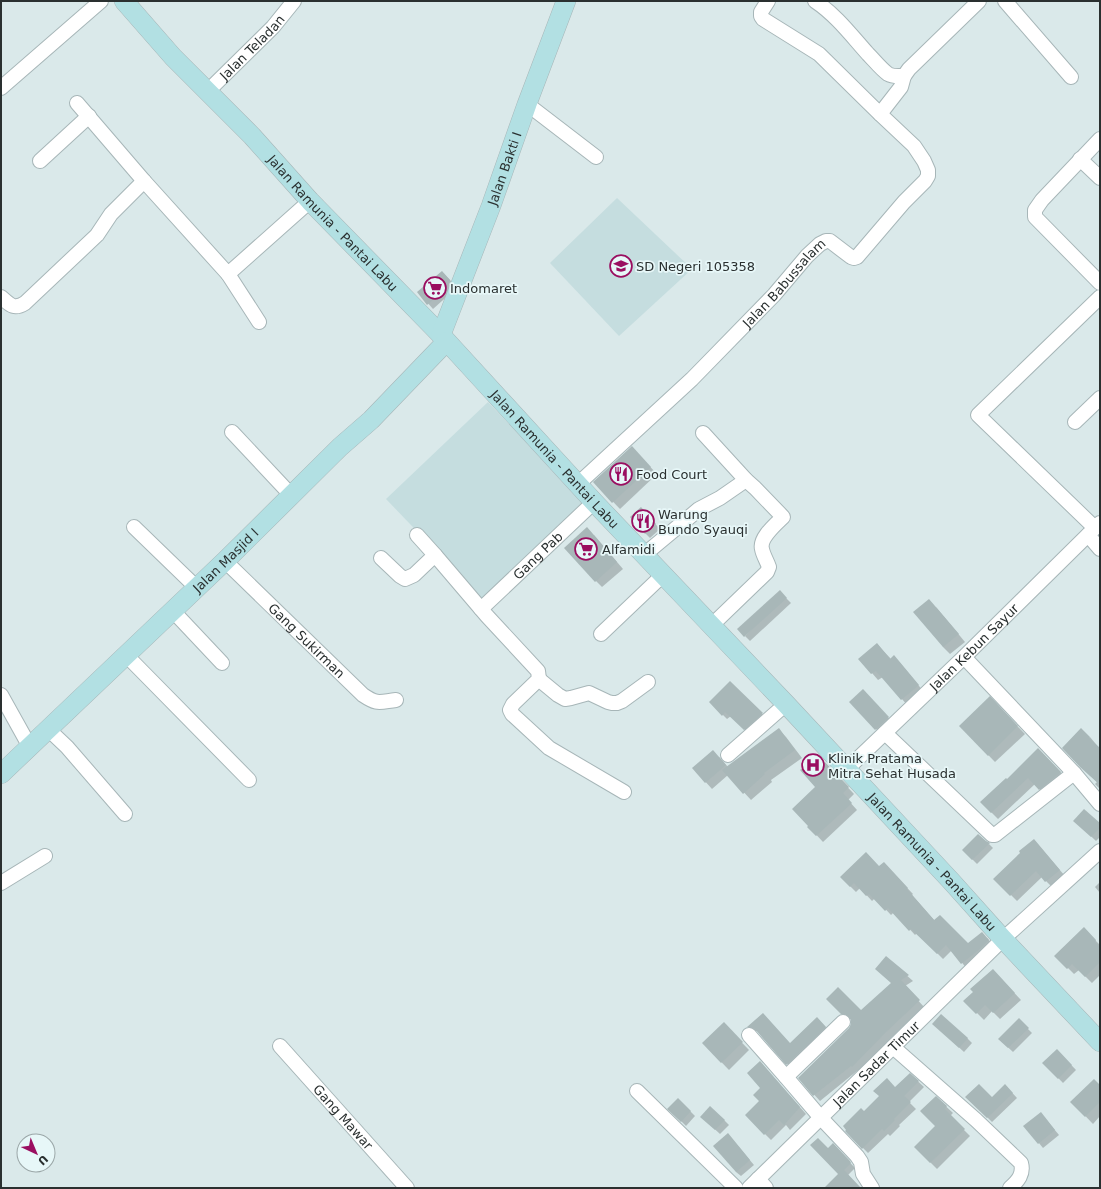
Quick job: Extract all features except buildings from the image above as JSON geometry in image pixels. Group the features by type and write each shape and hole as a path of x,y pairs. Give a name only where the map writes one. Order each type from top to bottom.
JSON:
{"main road":[{"name":"Jalan Ramunia - Pantai Labu","path":"124,1 173,57 252,136 310,201 443,339 594,502 712,625 1100,1042"},
{"name":"Jalan Bakti I","path":"443,339 527,104 566,1"},
{"name":"Jalan Masjid I","path":"2,771 173,611 292,496 340,447 370,420 443,339"}],"street":[{"path":"1,88 101,1"},
{"name":"Jalan Teladan","path":"208,91 273,27 294,1"},
{"name":"Jalan Babussalam","path":"578,484 692,378 774,295 807,256 820,244 830,241 851,257 857,257 928,176 928,170 924,161 914,146 819,54 763,19 761,12 768,1"},
{"path":"815,1 825,8 847,29 876,62 889,74 904,76"},
{"path":"880,114 901,87 904,76 909,69 979,1"},
{"path":"1005,1 1071,77"},
{"path":"77,103 144,181 228,274 259,322"},
{"path":"527,104 596,157"},
{"path":"40,161 89,116"},
{"path":"1100,139 1042,200 1035,210 1035,217 1100,283"},
{"path":"1080,159 1100,178"},
{"path":"1,297 9,304 14,306 19,307 25,303 97,235 110,214 144,181"},
{"path":"228,274 310,201"},
{"path":"1100,297 978,415 1094,529 1100,549"},
{"path":"1075,422 1100,398"},
{"path":"232,432 292,496"},
{"path":"703,433 746,480 783,517 762,542 761,548 769,567 767,572 712,625"},
{"path":"645,554 699,509 720,498 746,480"},
{"name":"Gang Pab","path":"481,609 594,502"},
{"path":"134,527 197,588"},
{"name":"Jalan Kebun Sayur","path":"847,769 964,657 1094,529"},
{"path":"417,535 481,609 538,671 541,682 562,698 571,698 589,693 612,703 622,701 648,682"},
{"path":"381,558 405,579 414,575 435,555"},
{"name":"Gang Sukirman","path":"225,561 363,695 377,703 396,700"},
{"path":"601,634 664,574"},
{"path":"173,611 222,663"},
{"path":"126,655 249,780"},
{"path":"964,657 1074,773 1100,804"},
{"path":"539,679 513,704 510,710 512,714 549,748 624,792"},
{"path":"1,695 30,746"},
{"path":"728,755 786,704"},
{"path":"48,729 67,747 125,814"},
{"path":"885,733 992,834 995,835 1074,773"},
{"name":"Jalan Sadar Timur","path":"758,1185 821,1118 1003,939 1100,851"},
{"path":"1,883 45,856"},
{"path":"786,1077 843,1022"},
{"path":"749,1036 821,1118 857,1156 861,1162 863,1174 872,1188"},
{"name":"Gang Mawar","path":"280,1046 407,1188"},
{"path":"893,1047 976,1120 1021,1163 1022,1173 1019,1179 1010,1188"},
{"path":"637,1091 736,1188"}],"shaded area":[{"name":"SD Negeri 105358","path":"617,198 692,269 619,336 550,263"},
{"path":"488,402 584,503 482,599 386,499"}],"place":[{"name":"SD Negeri 105358","path":"621,266"},
{"name":"Indomaret","path":"435,288"},
{"name":"Food Court","path":"621,474"},
{"name":"Warung Bundo Syauqi","path":"643,521"},
{"name":"Alfamidi","path":"586,549"},
{"name":"Klinik Pratama Mitra Sehat Husada","path":"813,765"}]}
